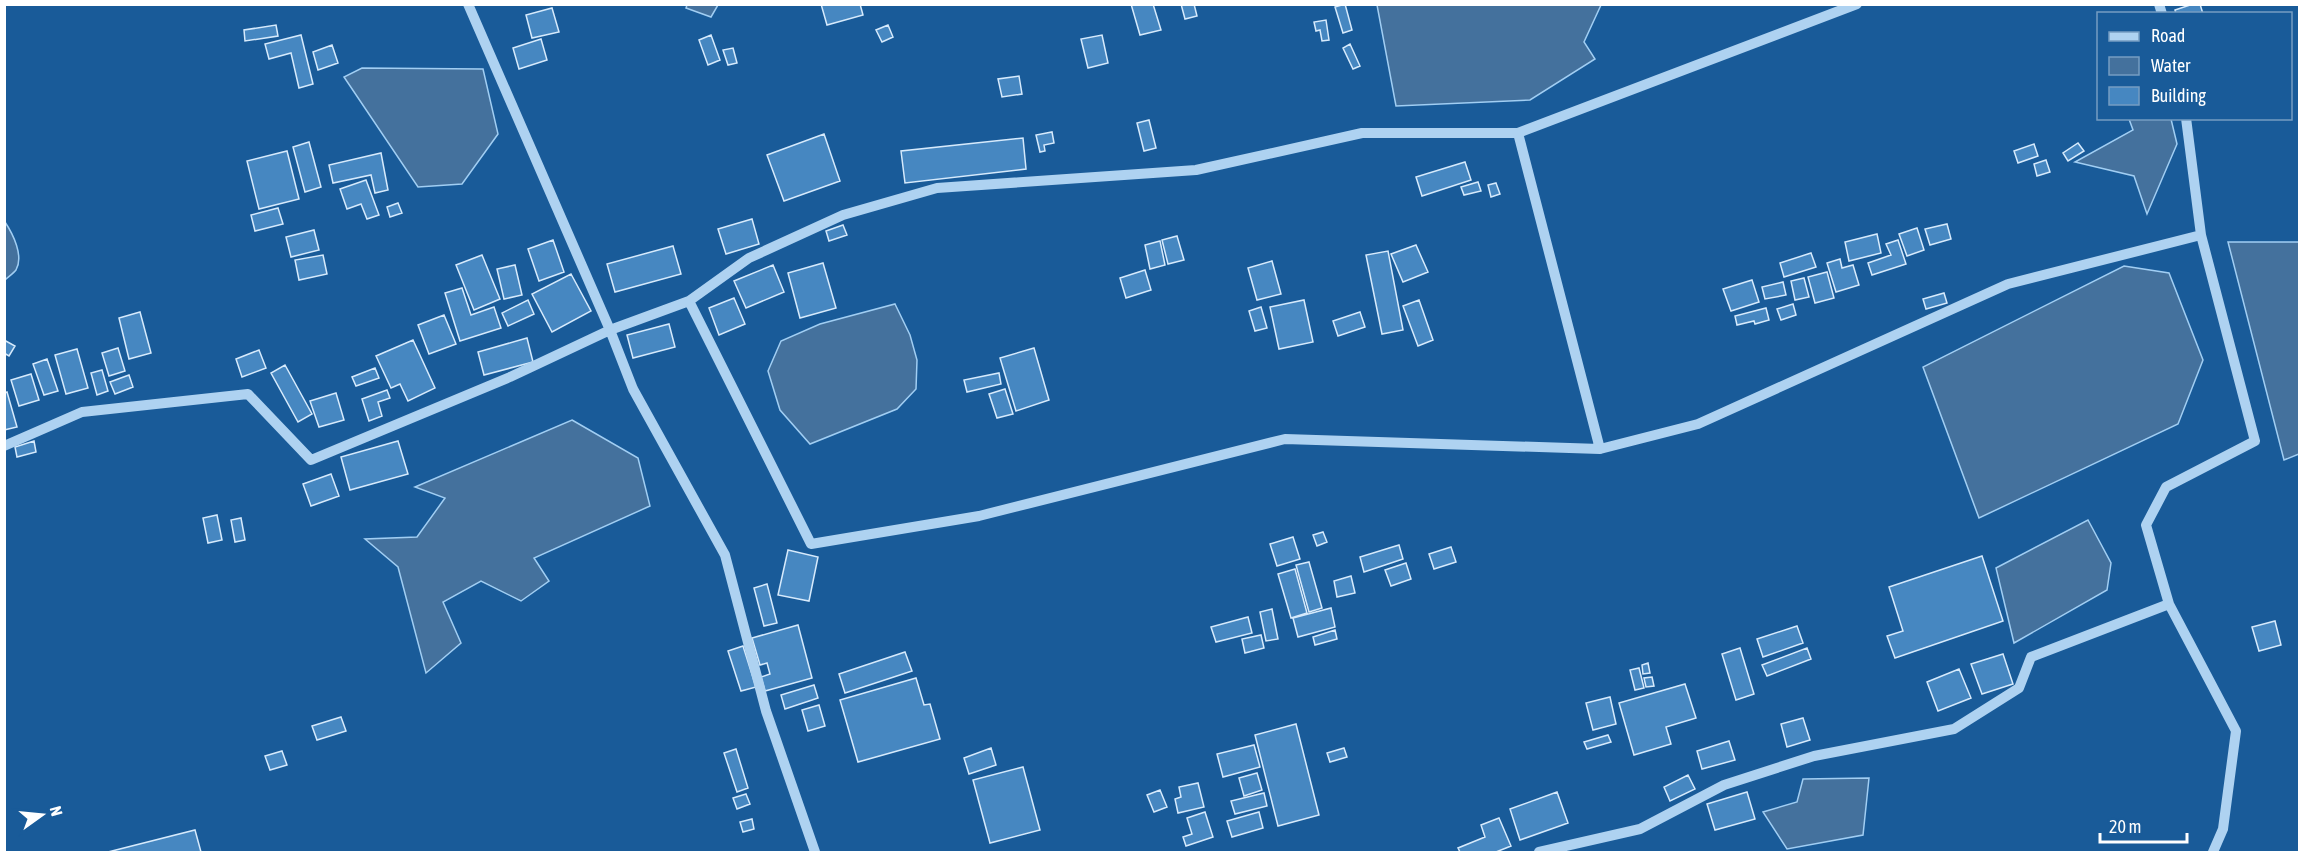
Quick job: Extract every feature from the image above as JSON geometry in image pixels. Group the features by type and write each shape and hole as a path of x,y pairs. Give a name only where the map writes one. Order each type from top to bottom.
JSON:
{"street":[{"path":"468,4 610,330 633,389 725,555 766,711 815,852"},
{"path":"4,446 82,412 248,394 311,460 510,377 610,330 689,301 749,258 843,215 937,188 1197,170 1362,133 1518,133 1857,4"},
{"path":"2186,120 2201,235 2255,441 2166,486 2146,525 2169,604 2236,731 2223,829 2212,852"},
{"path":"1518,133 1600,449"},
{"path":"689,301 811,544 979,516 1285,439 1600,449 1698,424 2008,284 2201,235"},
{"path":"1539,852 1640,829 1724,785 1814,756 1954,729 2019,688 2031,657 2169,604"}],"water":[{"path":"687,4 718,5 711,17 686,8"},
{"path":"1377,5 1601,5 1584,42 1595,59 1530,100 1396,106"},
{"path":"362,68 483,69 498,134 462,184 418,187 344,77"},
{"path":"2129,120 2171,120 2177,144 2147,214 2134,176 2075,162 2133,130"},
{"path":"5,222 14,239 19,258 16,270 5,280"},
{"path":"2228,242 2299,242 2299,454 2284,460"},
{"path":"2124,266 2169,273 2203,360 2178,424 1979,518 1923,367"},
{"path":"895,304 910,335 917,360 916,389 897,409 810,444 780,410 768,371 781,341 820,324"},
{"path":"572,420 638,458 650,506 534,558 549,581 521,601 481,581 443,602 461,643 426,673 398,567 365,539 417,537 445,498 415,487"},
{"path":"2088,520 2111,563 2107,590 2014,643 1996,568"},
{"path":"1869,778 1863,835 1787,849 1763,812 1797,802 1803,779"}],"building":[{"path":"821,4 860,4 863,15 827,25"},
{"path":"1131,4 1153,4 1161,30 1140,35"},
{"path":"1181,4 1194,4 1197,16 1185,19"},
{"path":"1345,4 1352,30 1343,33 1335,7"},
{"path":"2200,4 2202,12 2176,12 2175,10"},
{"path":"552,8 559,32 532,38 526,15"},
{"path":"1326,20 1329,40 1322,41 1320,30 1316,31 1314,22"},
{"path":"276,25 278,36 245,41 244,30"},
{"path":"888,25 893,37 882,42 876,30"},
{"path":"301,35 313,84 299,88 291,53 269,59 265,44"},
{"path":"711,35 720,60 708,65 699,40"},
{"path":"1102,35 1108,63 1088,68 1081,39"},
{"path":"541,39 547,60 519,69 513,48"},
{"path":"1350,44 1360,66 1353,69 1343,48"},
{"path":"332,45 338,63 318,70 313,52"},
{"path":"733,48 737,63 728,65 723,50"},
{"path":"1019,76 1022,94 1002,97 998,79"},
{"path":"1149,120 1156,148 1144,151 1137,123"},
{"path":"1052,132 1054,143 1044,145 1045,151 1040,152 1036,135"},
{"path":"824,134 840,181 784,201 767,155"},
{"path":"1023,138 1026,169 905,183 901,151"},
{"path":"309,142 321,187 305,192 293,147"},
{"path":"2078,143 2084,151 2068,161 2063,153"},
{"path":"2034,144 2038,156 2018,163 2014,151"},
{"path":"287,151 299,199 259,209 247,161"},
{"path":"381,153 388,190 375,193 371,175 333,183 329,165"},
{"path":"2046,160 2050,172 2037,176 2034,164"},
{"path":"1465,162 1471,180 1422,196 1416,177"},
{"path":"366,180 379,215 367,219 361,204 347,209 340,189"},
{"path":"1478,182 1481,191 1464,195 1461,187"},
{"path":"1496,183 1500,194 1491,197 1488,185"},
{"path":"398,203 402,213 390,217 387,207"},
{"path":"278,208 283,224 255,231 251,215"},
{"path":"752,219 759,244 726,254 718,229"},
{"path":"1947,224 1951,239 1930,245 1925,229"},
{"path":"843,225 847,235 829,241 826,231"},
{"path":"1917,228 1924,250 1907,256 1899,234"},
{"path":"314,230 319,250 291,257 286,237"},
{"path":"1877,234 1881,253 1849,261 1845,242"},
{"path":"1177,236 1184,260 1168,264 1162,240"},
{"path":"553,240 564,272 539,281 528,249"},
{"path":"1898,240 1906,264 1872,275 1868,263 1891,255 1886,244"},
{"path":"1160,241 1165,265 1150,269 1145,245"},
{"path":"1416,245 1428,272 1403,282 1391,254"},
{"path":"673,246 681,274 615,292 607,264"},
{"path":"1388,251 1403,330 1382,334 1366,255"},
{"path":"1811,253 1816,267 1784,277 1780,263"},
{"path":"323,255 327,274 299,280 295,260"},
{"path":"482,255 500,299 474,310 456,265"},
{"path":"1840,259 1842,268 1853,265 1859,285 1836,292 1827,263"},
{"path":"1272,261 1281,294 1257,300 1248,268"},
{"path":"823,263 836,308 800,318 788,273"},
{"path":"515,265 522,295 504,299 497,269"},
{"path":"773,265 784,292 746,308 734,281"},
{"path":"1145,270 1151,290 1126,298 1120,278"},
{"path":"1827,272 1834,298 1815,303 1808,277"},
{"path":"571,274 591,311 552,332 532,294"},
{"path":"1804,278 1809,297 1795,300 1791,281"},
{"path":"1752,280 1759,302 1731,311 1723,289"},
{"path":"1783,282 1786,295 1765,299 1762,287"},
{"path":"462,288 471,315 494,307 501,328 460,341 445,293"},
{"path":"1944,293 1947,303 1926,309 1923,299"},
{"path":"734,298 745,324 719,335 709,308"},
{"path":"528,300 534,314 508,326 502,313"},
{"path":"1304,300 1313,342 1279,349 1270,307"},
{"path":"1419,300 1433,340 1418,346 1403,306"},
{"path":"1793,304 1796,315 1781,320 1777,309"},
{"path":"1261,307 1267,328 1255,331 1249,311"},
{"path":"1766,308 1769,320 1737,325 1735,316"},
{"path":"140,312 151,353 129,359 119,318"},
{"path":"1360,312 1365,327 1338,336 1333,321"},
{"path":"444,315 456,344 429,354 418,325"},
{"path":"669,324 675,347 633,358 627,335"},
{"path":"527,338 533,362 484,375 478,352"},
{"path":"4,340 15,346 9,356 4,353"},
{"path":"413,340 435,388 408,401 400,384 391,388 376,356"},
{"path":"118,348 125,371 109,376 102,353"},
{"path":"1034,348 1049,400 1016,411 1000,358"},
{"path":"77,349 88,388 66,394 55,355"},
{"path":"259,350 266,368 242,377 236,359"},
{"path":"47,359 58,391 44,395 33,364"},
{"path":"285,365 312,414 298,422 271,373"},
{"path":"375,368 379,378 356,386 352,377"},
{"path":"102,370 108,391 97,395 91,373"},
{"path":"999,373 1001,384 967,392 964,380"},
{"path":"31,374 39,400 19,406 11,380"},
{"path":"129,375 133,387 115,394 110,382"},
{"path":"1005,389 1013,414 997,418 989,394"},
{"path":"387,390 390,398 378,402 382,416 369,421 362,399"},
{"path":"7,392 17,427 4,430 4,393"},
{"path":"336,393 344,420 319,427 310,401"},
{"path":"34,441 36,452 17,457 15,447"},
{"path":"398,441 408,474 350,490 341,457"},
{"path":"331,474 339,496 311,506 303,484"},
{"path":"217,515 222,540 208,543 203,518"},
{"path":"241,518 245,540 235,542 231,520"},
{"path":"1323,532 1327,542 1317,546 1313,535"},
{"path":"1293,537 1300,559 1277,566 1270,544"},
{"path":"1399,545 1403,559 1364,572 1360,557"},
{"path":"1451,547 1456,562 1434,569 1429,554"},
{"path":"788,550 818,557 809,601 778,595"},
{"path":"1982,556 2003,621 1895,658 1887,636 1903,631 1889,587"},
{"path":"1309,562 1322,608 1309,612 1296,565"},
{"path":"1406,563 1411,579 1391,586 1385,570"},
{"path":"1295,569 1307,613 1291,618 1278,574"},
{"path":"1351,576 1355,593 1337,597 1334,581"},
{"path":"767,584 777,623 764,626 754,588"},
{"path":"1331,608 1335,627 1298,637 1293,618"},
{"path":"1272,609 1278,639 1266,641 1260,612"},
{"path":"1248,617 1252,633 1216,642 1211,627"},
{"path":"2275,621 2281,645 2259,651 2252,627"},
{"path":"798,625 812,678 765,691 761,677 770,674 767,663 760,665 752,638"},
{"path":"1797,626 1803,643 1763,657 1757,639"},
{"path":"1335,630 1337,639 1315,645 1313,637"},
{"path":"1261,635 1264,648 1245,653 1242,639"},
{"path":"743,646 756,687 741,691 728,651"},
{"path":"1740,648 1754,694 1736,700 1722,654"},
{"path":"1807,648 1811,659 1767,676 1762,665"},
{"path":"905,652 912,671 845,693 839,674"},
{"path":"2003,654 2013,684 1982,694 1971,664"},
{"path":"1648,663 1650,673 1643,674 1642,665"},
{"path":"1639,668 1644,688 1635,690 1630,670"},
{"path":"1959,669 1971,698 1938,711 1927,682"},
{"path":"1652,677 1654,686 1646,687 1644,678"},
{"path":"916,678 924,705 930,704 940,739 858,762 840,700"},
{"path":"1685,684 1696,718 1666,727 1671,744 1634,755 1619,703"},
{"path":"814,685 818,698 785,709 781,695"},
{"path":"1610,697 1616,724 1593,730 1586,703"},
{"path":"819,705 825,726 808,731 802,710"},
{"path":"341,717 346,731 317,740 312,726"},
{"path":"1803,718 1810,740 1787,747 1781,724"},
{"path":"1296,724 1319,815 1278,826 1255,735"},
{"path":"1608,735 1611,742 1587,749 1584,742"},
{"path":"1729,741 1735,760 1702,769 1697,751"},
{"path":"1254,745 1260,767 1223,777 1217,754"},
{"path":"991,748 996,765 969,774 964,758"},
{"path":"1344,748 1347,757 1330,762 1327,753"},
{"path":"736,749 748,788 737,792 724,753"},
{"path":"282,751 287,765 270,770 265,756"},
{"path":"1023,767 1040,830 990,843 973,780"},
{"path":"1257,773 1262,790 1244,796 1239,778"},
{"path":"1688,775 1695,789 1670,801 1664,787"},
{"path":"1198,783 1204,807 1178,813 1175,799 1181,797 1179,787"},
{"path":"1160,790 1167,807 1154,812 1147,795"},
{"path":"1557,792 1568,823 1520,840 1510,809"},
{"path":"1747,792 1755,819 1715,830 1707,804"},
{"path":"1264,793 1267,806 1235,814 1231,801"},
{"path":"746,794 750,804 737,809 733,798"},
{"path":"1205,812 1213,837 1186,846 1183,837 1192,834 1187,818"},
{"path":"1259,812 1263,828 1232,837 1227,821"},
{"path":"1499,818 1511,846 1496,852 1460,852 1458,848 1485,837 1481,825"},
{"path":"752,819 754,829 743,832 740,822"},
{"path":"195,830 201,852 108,852"}]}
